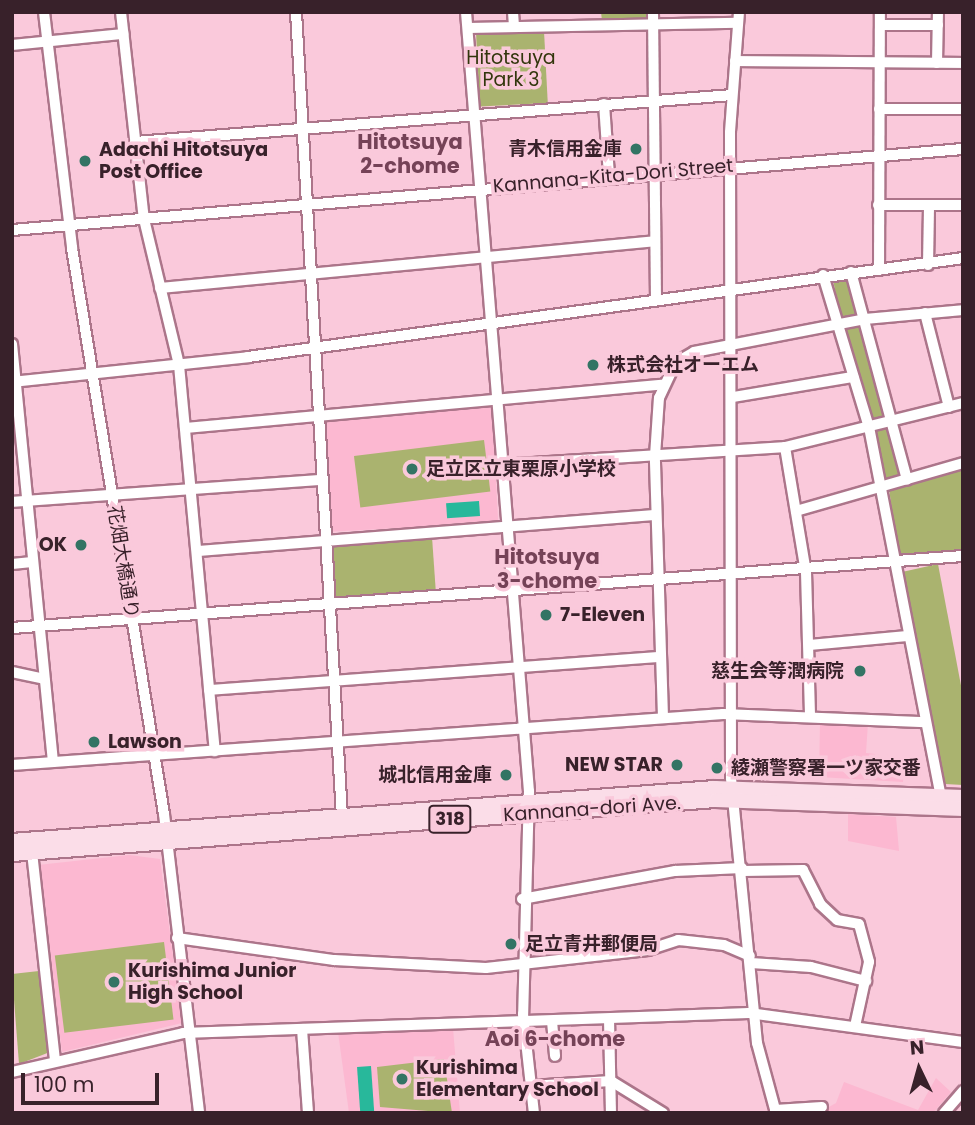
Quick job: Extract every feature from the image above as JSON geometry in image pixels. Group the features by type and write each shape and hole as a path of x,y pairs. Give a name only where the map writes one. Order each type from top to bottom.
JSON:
{"main road":[{"name":"Kannana-dori Ave.","path":"733,793 963,809"},
{"name":"Kannana-dori Ave.","path":"12,841 166,836 733,793 963,797"},
{"name":"Kannana-dori Ave.","path":"12,854 342,816 527,807"}],"street":[{"name":"花畑大橋通り","path":"44,12 68,226 155,754 198,1113"},
{"path":"121,12 144,219 179,365 215,751"},
{"path":"296,12 332,681 342,816"},
{"path":"466,12 524,729 527,807 522,899 523,1021 534,1113"},
{"path":"513,12 514,27"},
{"path":"879,270 880,12"},
{"path":"937,63 938,12"},
{"path":"468,28 653,18 738,18 730,165 734,345 730,713 733,793 743,870 755,1013 775,1111 822,1107"},
{"path":"653,18 656,296"},
{"path":"880,25 938,25"},
{"path":"12,45 123,34"},
{"path":"735,61 963,63"},
{"path":"135,142 474,110 654,101 732,94"},
{"path":"604,104 609,176"},
{"path":"879,109 963,109"},
{"name":"Kannana-Kita-Dori Street","path":"12,230 730,165 963,149"},
{"path":"878,205 963,205"},
{"path":"928,265 929,206"},
{"path":"160,288 655,242"},
{"path":"15,383 179,365 656,296 928,265 963,258"},
{"path":"851,272 895,420 907,480"},
{"path":"823,275 869,427 941,796"},
{"path":"663,717 654,456 662,384 685,357 865,319 963,310"},
{"path":"925,313 949,407"},
{"path":"12,344 18,440 27,501 37,629 53,762"},
{"path":"733,397 853,377"},
{"path":"185,428 497,395 662,384"},
{"path":"502,465 785,447 963,404"},
{"path":"785,447 806,572 810,717"},
{"path":"796,511 963,463"},
{"path":"12,502 321,480"},
{"path":"197,551 656,514"},
{"path":"12,628 37,629 203,618 732,578 897,565 963,556"},
{"path":"12,564 32,562"},
{"path":"809,645 908,636"},
{"path":"209,690 660,657"},
{"path":"12,672 44,679"},
{"path":"12,765 730,713 926,722"},
{"path":"32,852 55,1061"},
{"path":"522,899 676,871 803,870 820,904 837,920 859,924 869,962 855,1027"},
{"path":"177,938 334,960 523,965 678,940 724,945 750,960 811,967 866,981"},
{"path":"12,1072 188,1033 755,1013 963,1042"},
{"path":"609,1019 611,1113"},
{"path":"552,1021 555,1056"},
{"path":"302,1029 308,1113"},
{"path":"530,1086 611,1081 659,1112"},
{"path":"944,1113 963,1091"}],"shaded area":[{"name":"足立区立東栗原小学校","path":"492,404 498,523 329,532 323,413"},
{"path":"479,501 480,516 447,518 446,503"},
{"path":"820,722 868,723 866,753 875,754 875,764 904,766 903,782 819,777"},
{"path":"848,814 896,817 899,851 848,841"},
{"name":"Kurishima Junior High School","path":"129,855 160,859 182,1023 62,1052 38,865"},
{"name":"Kurishima Elementary School","path":"453,1028 460,1113 349,1113 338,1032"},
{"path":"371,1066 374,1111 360,1112 357,1067"},
{"path":"936,1078 951,1092 933,1113 818,1113 836,1103 844,1082 918,1110"}],"green space":[{"path":"601,12 647,12 647,19 602,21"},
{"name":"Hitotsuya Park 3","path":"544,31 548,103 480,106 476,35"},
{"path":"833,280 849,280 858,318 841,319"},
{"path":"860,323 890,414 873,420 844,328"},
{"path":"890,425 903,475 886,480 873,430"},
{"path":"484,440 490,492 360,508 354,456"},
{"path":"963,468 963,554 899,560 889,489"},
{"path":"432,537 436,593 334,600 330,544"},
{"path":"938,564 963,696 963,785 945,784 902,572"},
{"path":"164,942 174,1019 64,1033 55,955"},
{"path":"39,971 50,1052 19,1064 12,974"},
{"path":"444,1059 452,1113 380,1107 377,1067"}],"place":[{"name":"青木信用金庫","path":"636,149"},
{"name":"Adachi Hitotsuya Post Office","path":"85,161"},
{"name":"株式会社オーエム","path":"593,365"},
{"name":"足立区立東栗原小学校","path":"412,469"},
{"name":"OK","path":"81,545"},
{"name":"7-Eleven","path":"546,615"},
{"name":"慈生会等潤病院","path":"860,671"},
{"name":"Lawson","path":"94,742"},
{"name":"NEW STAR","path":"677,765"},
{"name":"綾瀬警察署一ツ家交番","path":"717,768"},
{"name":"城北信用金庫","path":"506,775"},
{"name":"足立青井郵便局","path":"511,944"},
{"name":"Kurishima Junior High School","path":"114,982"},
{"name":"Kurishima Elementary School","path":"402,1079"}],"district":[{"name":"Hitotsuya 2-chome","path":"410,154"},
{"name":"Hitotsuya 3-chome","path":"547,569"},
{"name":"Aoi 6-chome","path":"555,1039"}]}
